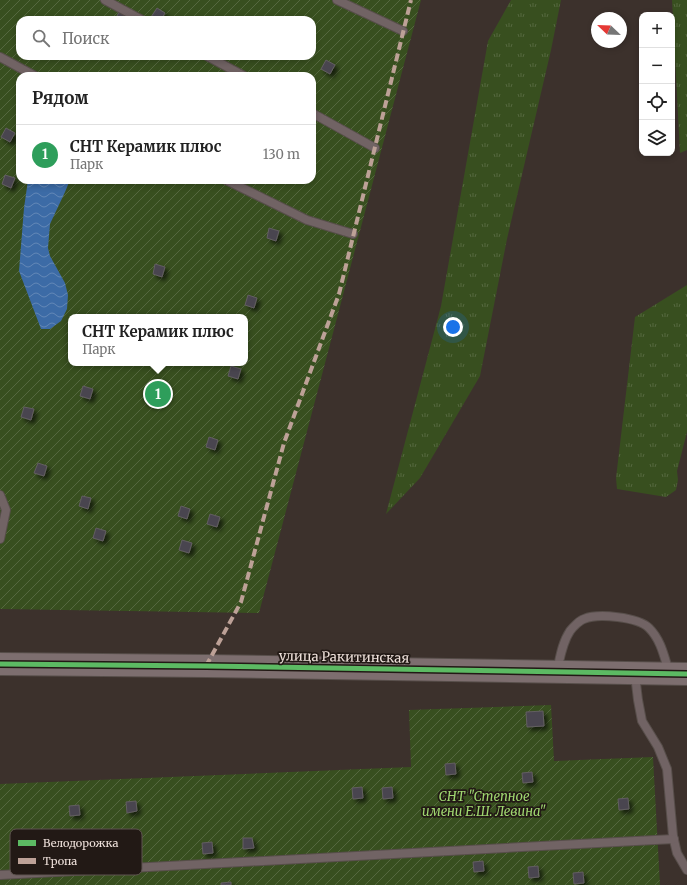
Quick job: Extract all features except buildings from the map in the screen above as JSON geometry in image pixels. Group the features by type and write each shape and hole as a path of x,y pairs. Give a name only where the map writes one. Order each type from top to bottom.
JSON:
{"street":[{"name":"улица Ракитинская","path":"0,664 679,674"}],"lane":[{"path":"105,0 135,16"},
{"path":"337,0 403,31"},
{"path":"0,56 28,72"},
{"path":"214,60 237,72"},
{"path":"316,116 375,148"},
{"path":"234,184 307,220 353,234"},
{"path":"0,495 6,510 0,539"},
{"path":"557,672 563,647 571,630 583,619 599,615 628,618 648,626 660,641 679,674"},
{"path":"635,674 642,721 658,747 667,769 674,839 678,853 687,870"},
{"path":"142,867 674,839"},
{"path":"0,875 10,874"}],"green space":[{"path":"0,0 421,0 259,613 0,609"},
{"path":"511,0 561,0 551,50 507,239 480,376 420,478 386,514 441,306 488,41"},
{"path":"672,0 687,0 687,150 680,153 675,57 675,12 673,12"},
{"path":"687,285 687,432 677,471 678,480 676,490 666,497 617,489 616,478 635,317"},
{"name":"СНТ \"Степное имени Е.Ш. Левина\"","path":"551,705 554,761 653,757 660,885 0,885 0,784 411,767 409,710"}],"water":[{"path":"27,184 68,184 50,224 48,248 50,256 65,283 68,295 67,309 61,321 50,329 41,329 19,271"}],"marked path":[{"path":"206,666 241,602 284,443 339,294 411,0"}],"cycle path":[{"path":"0,664 687,674"}],"place":[{"name":"СНТ Керамик плюс","path":"158,394"}]}
